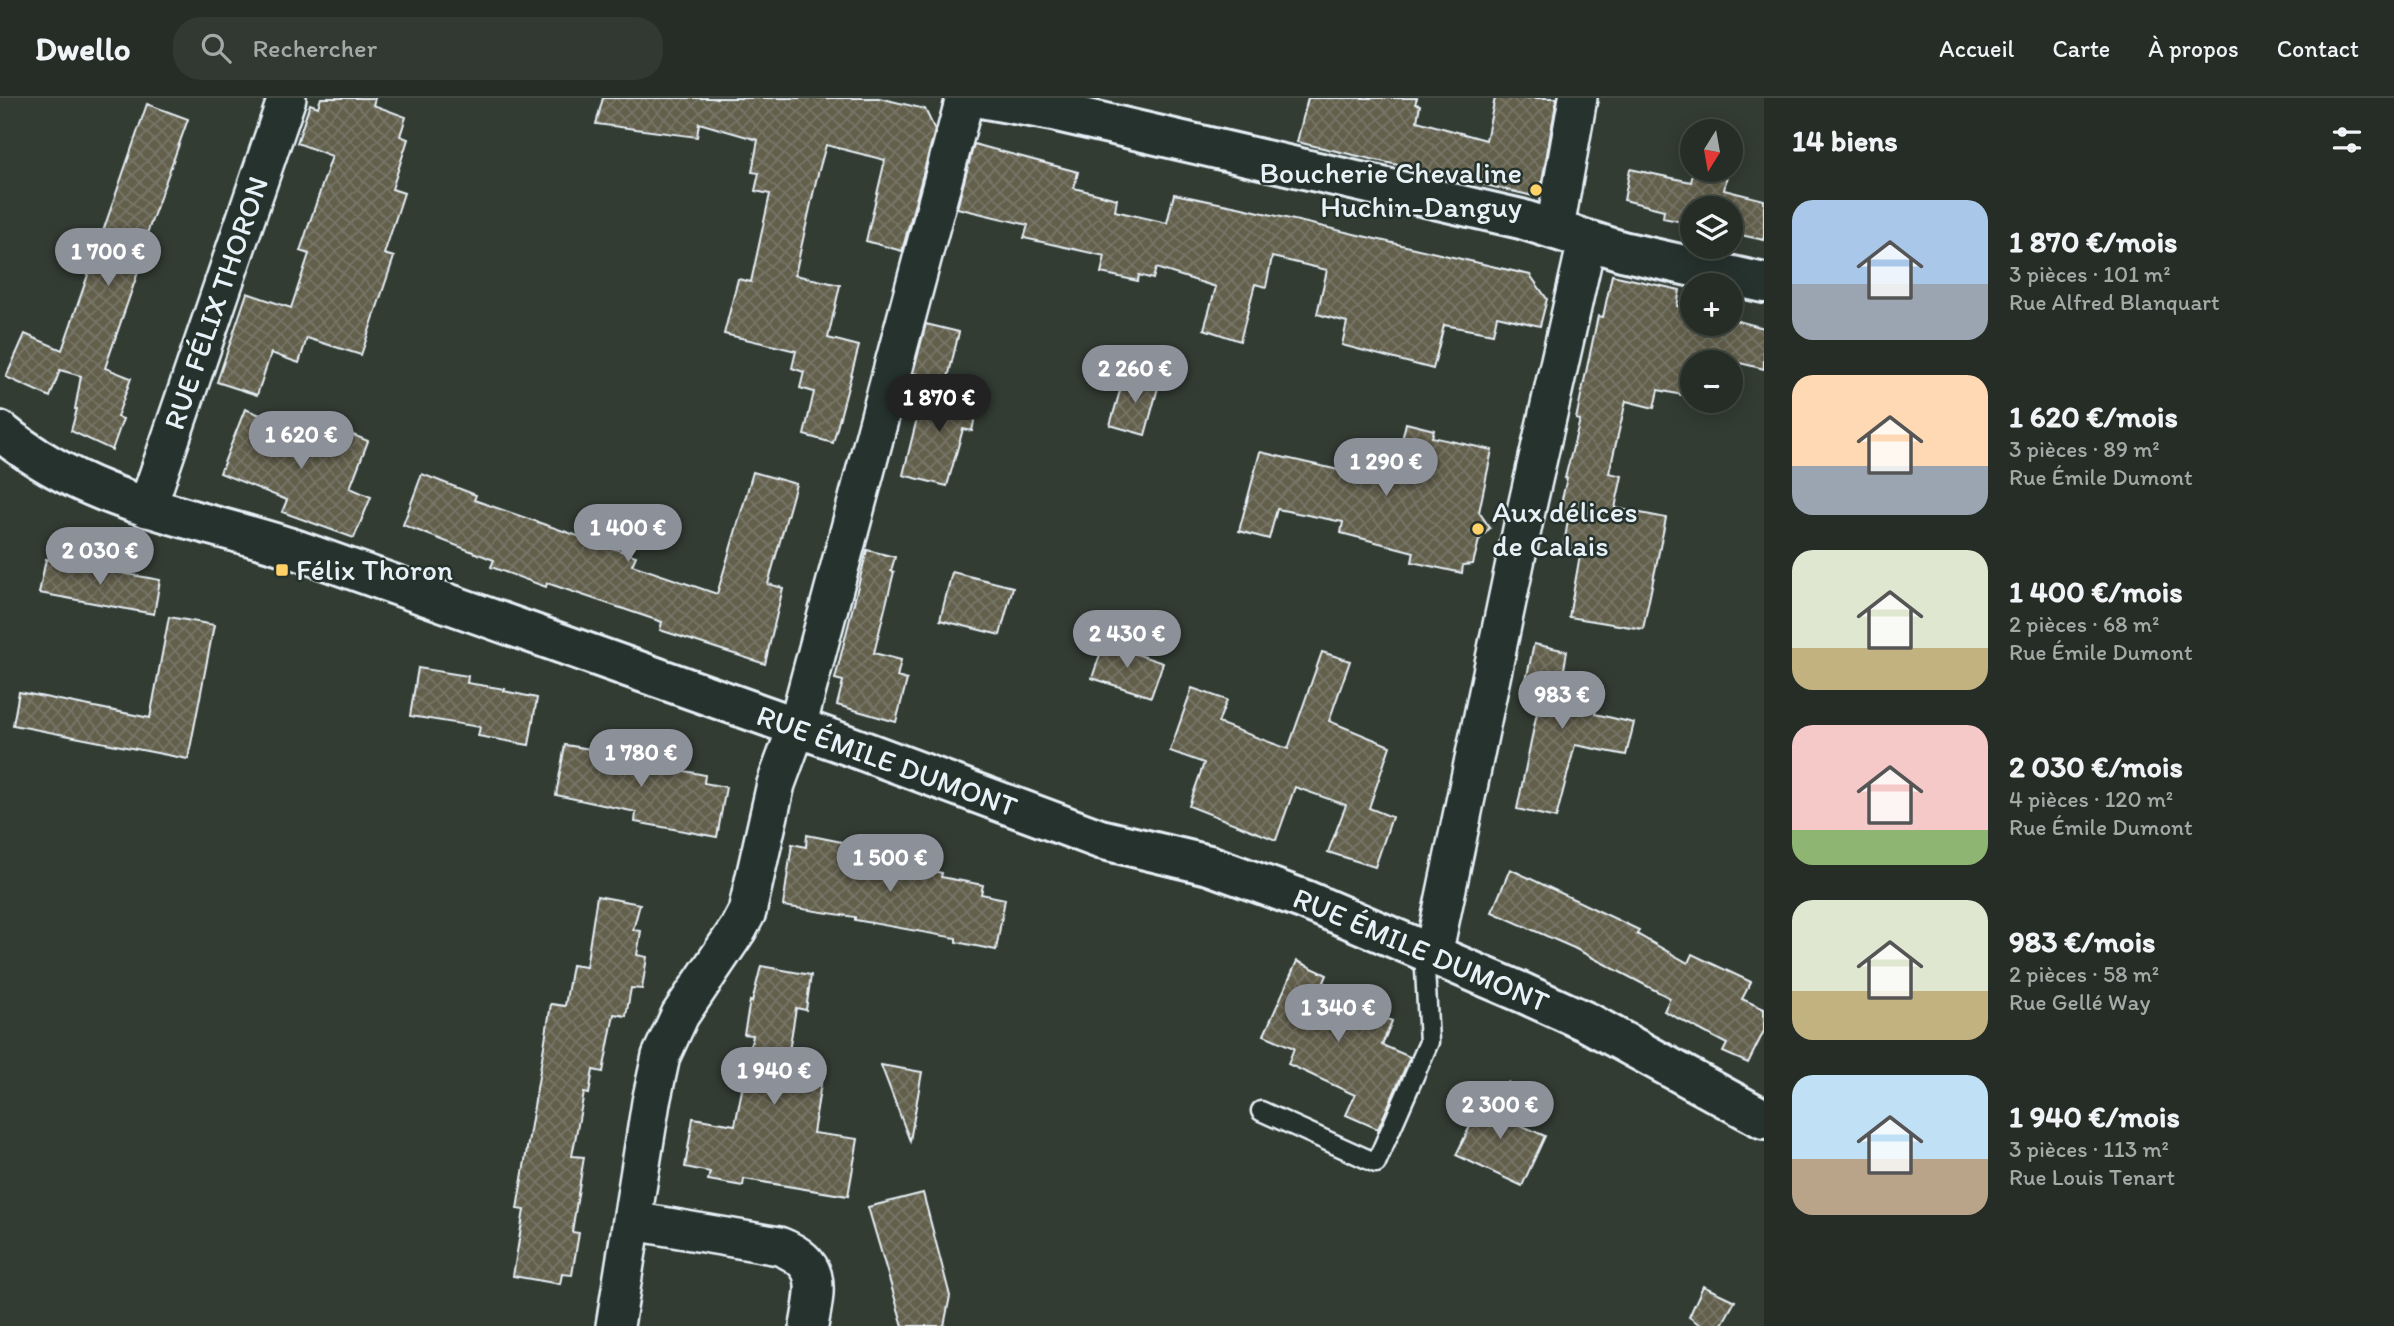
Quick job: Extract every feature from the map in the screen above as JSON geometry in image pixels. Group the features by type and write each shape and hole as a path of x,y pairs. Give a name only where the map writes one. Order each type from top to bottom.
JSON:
{"street":[{"name":"RUE FÉLIX THORON","path":"147,508 287,98"},
{"path":"615,1326 651,1102 661,1056 680,1015 747,912 776,784 797,727 965,98"},
{"path":"981,98 1055,105 1521,219 1622,251 1764,283"},
{"path":"1429,953 1519,543 1571,234 1578,98"},
{"name":"RUE ÉMILE DUMONT","path":"0,431 23,449 96,490 147,508 246,533 297,550 797,727 1100,838 1209,865 1278,890 1589,1023 1764,1119"},
{"path":"633,1221 779,1246 791,1251 811,1268 815,1280 809,1326"}],"lane":[{"path":"1261,1111 1376,1163 1429,1042 1429,953"}],"building":[{"path":"321,98 375,98 373,105 406,117 400,136 408,139 392,189 404,193 384,254 394,257 361,355 307,338 299,363 271,353 257,395 217,382 247,293 291,308 309,254 300,251 332,156 297,143 310,104 318,107"},
{"path":"603,98 879,98 925,109 935,130 902,251 866,241 885,160 826,145 816,181 795,275 840,285 828,338 859,346 833,443 804,435 814,392 800,388 804,372 792,368 796,351 724,334 738,279 751,282 770,194 755,191 759,173 752,172 758,140 699,123 697,137 596,124"},
{"path":"1308,98 1417,98 1415,104 1420,105 1417,121 1486,140 1495,98 1557,98 1540,193 1533,196 1297,142"},
{"path":"147,104 188,119 143,245 147,246 105,368 131,378 117,417 123,419 112,450 71,431 81,376 60,370 50,397 6,377 25,334 62,350"},
{"path":"974,144 1078,172 1074,188 1117,199 1115,211 1167,223 1174,194 1530,275 1547,299 1540,326 1497,316 1493,334 1444,325 1433,369 1342,345 1347,322 1317,314 1327,270 1272,257 1266,287 1255,284 1240,341 1204,329 1216,287 1156,268 1153,279 1139,275 1138,281 1101,273 1105,256 1024,238 1028,225 957,208"},
{"path":"1630,169 1680,180 1680,182 1726,182 1724,190 1764,200 1764,240 1743,236 1743,196 1680,196 1680,222 1663,218 1664,210 1624,200"},
{"path":"1612,275 1680,290 1677,306 1680,307 1680,336 1743,336 1743,322 1764,328 1764,369 1743,364 1743,350 1680,350 1680,395 1658,390 1654,408 1626,401 1609,473 1622,476 1615,508 1666,518 1643,629 1569,617 1580,555 1563,551 1569,514 1559,512 1580,420 1576,419 1598,316 1603,317"},
{"path":"926,324 959,332 947,382 913,373"},
{"path":"1125,374 1159,384 1145,435 1110,425"},
{"path":"925,386 979,398 972,431 963,429 947,486 903,475"},
{"path":"245,409 329,442 334,427 368,441 350,488 371,497 354,538 282,512 287,500 220,473"},
{"path":"1406,423 1434,430 1432,437 1492,450 1479,512 1490,528 1479,540 1473,564 1463,565 1462,573 1412,562 1414,552 1341,533 1343,522 1277,509 1269,539 1239,531 1260,452 1378,479 1385,450 1399,453"},
{"path":"753,472 796,484 768,584 783,588 765,664 660,630 662,622 547,583 546,587 491,567 494,560 403,525 422,474 476,495 474,500 636,556 632,565 717,594"},
{"path":"867,550 895,557 891,571 894,572 874,653 901,660 897,677 907,680 896,722 837,705 843,681 835,679"},
{"path":"46,559 160,580 154,614 39,593"},
{"path":"952,572 1013,587 1000,635 940,620"},
{"path":"169,617 214,625 188,759 13,725 19,692 150,718"},
{"path":"1104,643 1163,663 1151,697 1092,678"},
{"path":"1534,644 1567,651 1563,675 1574,677 1572,690 1599,695 1595,714 1634,723 1626,755 1575,745 1556,818 1517,809 1540,698 1523,694"},
{"path":"1322,652 1350,661 1329,721 1390,746 1369,808 1392,817 1375,867 1328,852 1346,805 1295,787 1276,840 1189,806 1204,763 1170,751 1192,688 1227,700 1218,723 1288,749"},
{"path":"418,668 468,676 467,683 537,698 529,745 478,736 480,727 410,716"},
{"path":"592,742 626,748 626,754 646,758 645,763 705,775 704,783 726,787 717,837 635,822 636,812 556,795 565,745 591,749"},
{"path":"807,835 852,844 851,852 942,873 941,877 983,885 981,894 1005,899 996,950 956,942 956,938 855,920 855,917 783,906 792,844 806,847"},
{"path":"1510,869 1639,930 1637,934 1688,963 1692,954 1751,982 1742,999 1764,1009 1764,1031 1748,1063 1723,1052 1727,1044 1664,1011 1670,998 1574,948 1492,912"},
{"path":"597,896 640,904 633,930 641,931 637,955 647,957 642,989 631,988 626,1016 614,1014 603,1072 593,1070 589,1094 584,1093 572,1156 584,1157 572,1232 579,1233 572,1275 562,1274 560,1284 513,1276 524,1210 517,1209 551,1004 565,1006 572,965 586,967"},
{"path":"1297,961 1327,975 1321,989 1392,1021 1382,1045 1410,1057 1378,1129 1346,1115 1355,1095 1288,1064 1294,1048 1264,1035"},
{"path":"761,966 811,975 806,1010 796,1008 786,1070 822,1077 813,1133 858,1139 848,1196 744,1179 743,1186 708,1180 710,1172 685,1167 693,1118 735,1125 753,1035 744,1034 750,1001 752,1002"},
{"path":"881,1065 922,1072 910,1141"},
{"path":"1508,1083 1505,1118 1545,1136 1522,1186 1456,1155 1481,1104"},
{"path":"923,1193 950,1296 944,1326 903,1326 868,1207"},
{"path":"1703,1286 1735,1301 1721,1326 1702,1326 1689,1317"}],"place":[{"name":"Boucherie Chevaline Huchin-Danguy","path":"1536,190"},
{"name":"Aux délices de Calais","path":"1478,529"},
{"name":"Félix Thoron","path":"282,570"}]}
